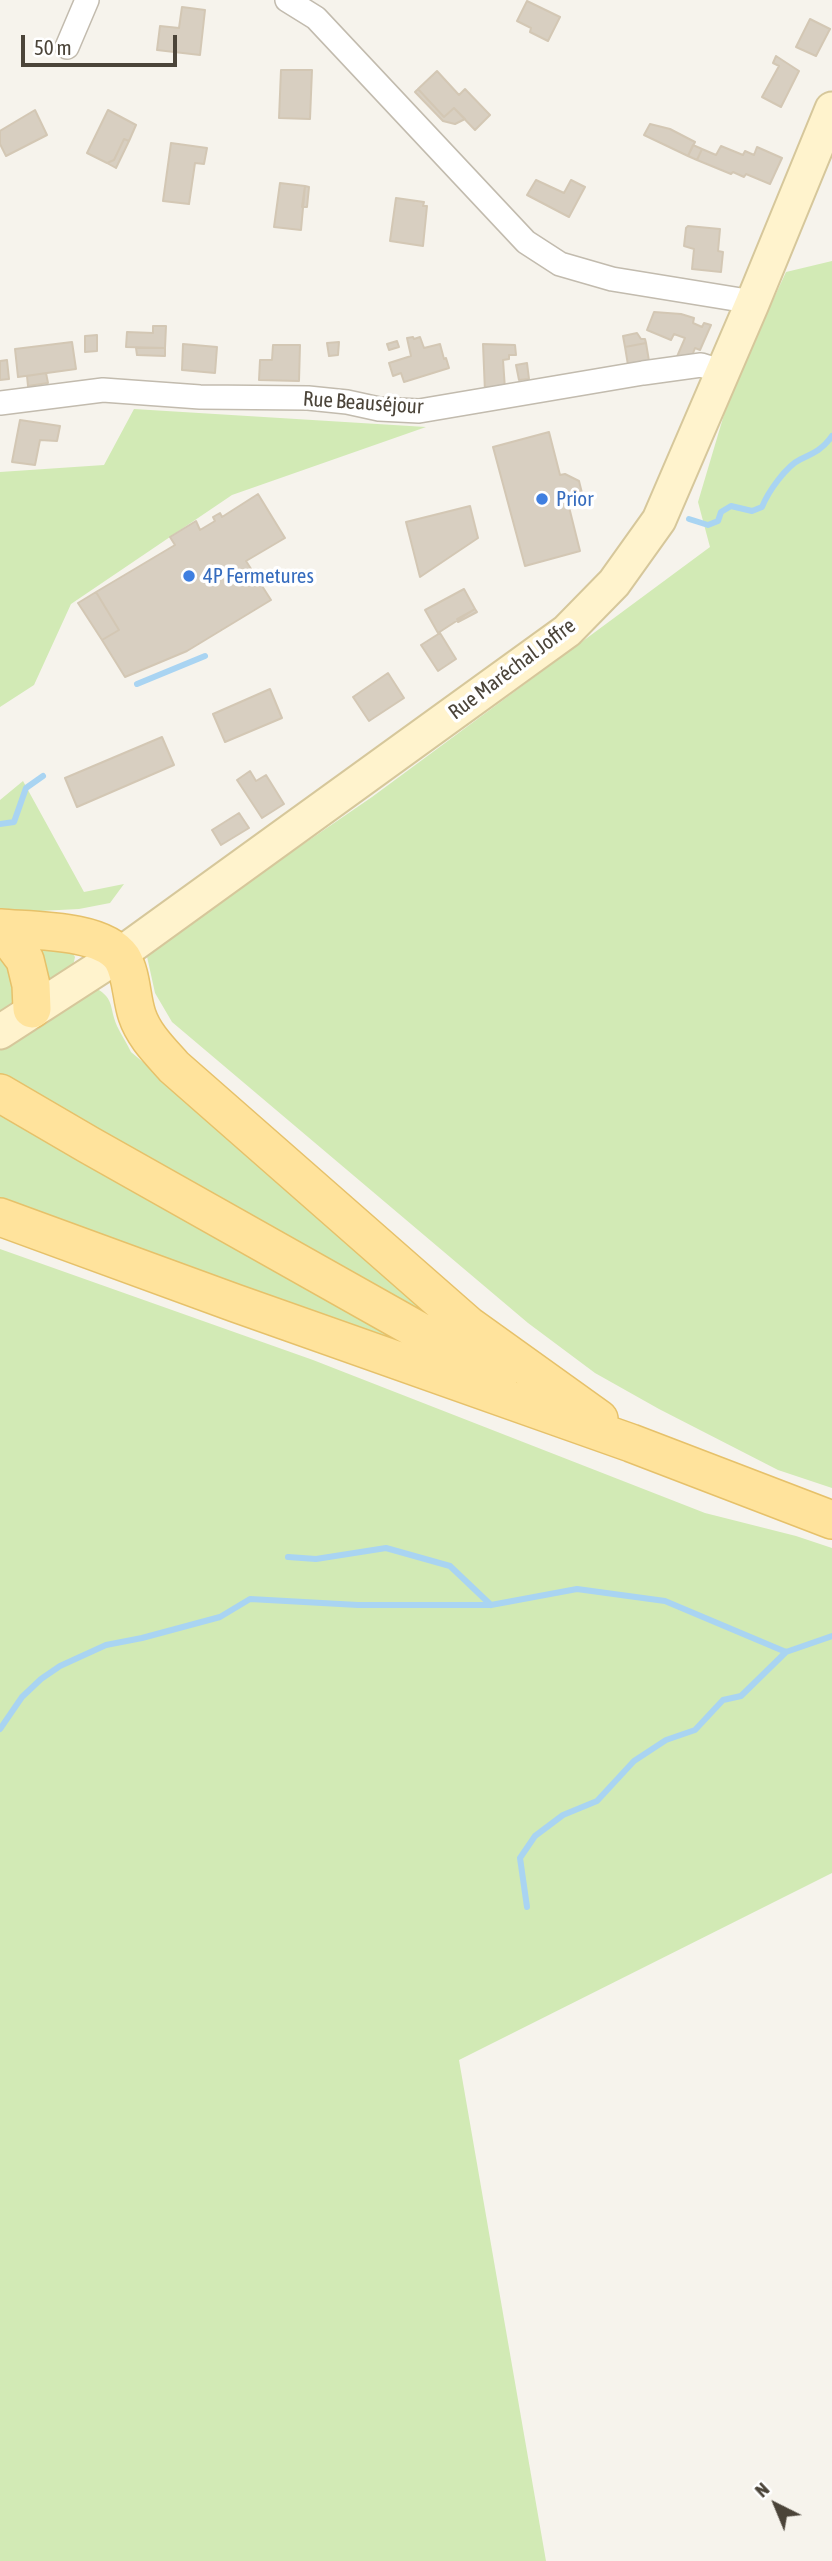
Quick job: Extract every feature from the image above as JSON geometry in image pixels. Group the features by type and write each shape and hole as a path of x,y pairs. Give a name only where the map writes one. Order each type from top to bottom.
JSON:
{"main road":[{"name":"Rue Maréchal Joffre","path":"14,1022 119,955 567,631 614,583 659,520 832,109"},
{"path":"1,928 69,934 99,941 119,955 127,973 137,1016 146,1035 174,1067 468,1325 632,1443"},
{"path":"1,928 25,960 31,985 14,1022"},
{"path":"0,1093 468,1360 632,1443"},
{"path":"0,1217 632,1443 832,1520"}],"street":[{"path":"66,47 87,0"},
{"path":"287,0 316,18 526,242 560,264 612,279 752,304"},
{"name":"Rue Beauséjour","path":"0,403 103,390 200,397 308,398 419,411 654,371 701,365 723,372"}],"green space":[{"path":"832,261 832,1488 778,1470 659,1409 595,1373 528,1323 172,1022 155,993 146,952 372,797 710,547 698,502 731,391 786,272"},
{"path":"134,409 426,427 232,495 71,604 34,685 0,707 0,472 104,465"},
{"path":"23,781 84,892 124,884 110,903 79,909 0,913 0,800"},
{"path":"20,939 70,949 75,957 73,966 42,988"},
{"path":"0,952 16,984 13,1009 0,1016"},
{"path":"91,985 108,998 117,1026 131,1052 414,1291 474,1347 0,1074 0,1049"},
{"path":"0,1111 407,1342 399,1349 0,1207"},
{"path":"0,1249 313,1360 705,1513 832,1548 832,1873 459,2060 546,2561 0,2561"}],"building":[{"path":"527,1 560,17 548,41 530,32 531,28 517,21"},
{"path":"182,7 205,10 200,55 157,50 160,26 179,28"},
{"path":"810,19 830,29 816,56 796,47"},
{"path":"776,56 799,71 781,107 762,97 779,66 773,63"},
{"path":"281,70 312,70 310,119 279,118"},
{"path":"437,71 459,95 465,89 490,115 475,130 454,108 444,117 418,89"},
{"path":"418,89 444,117 454,108 465,119 455,124 443,121 415,92"},
{"path":"35,110 47,135 6,156 0,144 0,131"},
{"path":"108,110 136,125 129,141 124,139 114,160 107,163 87,153"},
{"path":"650,124 670,129 695,142 688,156 644,135"},
{"path":"124,139 129,141 116,168 107,163 114,160"},
{"path":"171,143 207,148 204,164 195,163 189,204 163,201"},
{"path":"693,145 702,149 697,160 688,156"},
{"path":"721,146 743,155 745,151 754,155 757,147 782,158 770,184 746,174 744,177 733,172 731,174 697,160 702,149 716,155"},
{"path":"536,180 564,193 571,180 585,187 569,217 527,195"},
{"path":"280,183 305,186 301,230 274,227"},
{"path":"305,186 309,187 307,207 302,207"},
{"path":"396,198 424,202 423,206 427,206 423,246 390,241"},
{"path":"688,226 720,229 718,251 723,252 721,272 692,269 694,249 684,246"},
{"path":"654,312 681,314 694,318 693,323 702,327 704,323 711,325 700,350 695,348 692,356 676,359 685,338 674,334 671,340 647,330"},
{"path":"153,326 166,326 165,348 126,347 127,332 153,333"},
{"path":"637,333 646,343 625,347 623,336"},
{"path":"97,335 97,351 85,352 85,336"},
{"path":"420,337 424,348 440,344 449,368 404,382 401,373 393,376 389,363 411,356 407,338"},
{"path":"397,341 399,347 389,350 387,344"},
{"path":"72,342 76,369 18,377 15,349"},
{"path":"339,342 338,355 329,356 327,343"},
{"path":"646,343 649,361 628,365 625,347"},
{"path":"183,344 217,347 215,373 182,370"},
{"path":"483,344 515,345 516,355 509,355 509,359 503,360 505,389 485,392"},
{"path":"273,345 300,345 299,381 259,380 260,360 272,360"},
{"path":"136,348 165,348 165,356 137,355"},
{"path":"7,360 9,379 0,380 0,361"},
{"path":"527,363 529,379 519,380 516,365"},
{"path":"46,373 48,383 28,386 27,376"},
{"path":"20,420 60,426 57,441 40,440 35,465 12,462"},
{"name":"Prior","path":"549,432 560,475 565,474 579,481 582,493 569,507 580,551 525,566 493,447"},
{"name":"4P Fermetures","path":"258,494 285,538 246,561 271,600 187,651 125,677 102,640 119,630 96,592 175,545 170,537 196,521 200,530 215,521 213,517 220,513 222,517"},
{"path":"470,506 478,538 420,577 406,522"},
{"path":"464,589 475,609 438,633 425,610"},
{"path":"96,592 119,630 102,640 78,603"},
{"path":"475,609 477,612 458,622 457,619"},
{"path":"440,633 456,659 438,671 421,645"},
{"path":"388,673 404,698 369,721 353,697"},
{"path":"270,689 282,718 225,742 213,714"},
{"path":"162,737 174,765 77,807 65,778"},
{"path":"250,771 256,781 266,775 284,804 262,818 237,780"},
{"path":"239,813 249,828 221,845 212,830"}],"waterway":[{"path":"689,519 708,525 718,521 721,512 731,506 752,511 762,507 789,467 818,450 832,436"},
{"path":"137,684 205,656"},
{"path":"0,824 14,822 26,788 43,776"},
{"path":"288,1557 316,1559 386,1548 450,1566 491,1605"},
{"path":"0,1729 22,1697 60,1666 106,1645 220,1617 250,1599 358,1605 491,1605 577,1589 665,1601 786,1652 832,1636"},
{"path":"527,1907 520,1858 535,1836 563,1815 597,1801 634,1761 666,1740 695,1730 723,1700 741,1696 786,1652"}],"place":[{"name":"Prior","path":"542,499"},
{"name":"4P Fermetures","path":"189,576"}]}
